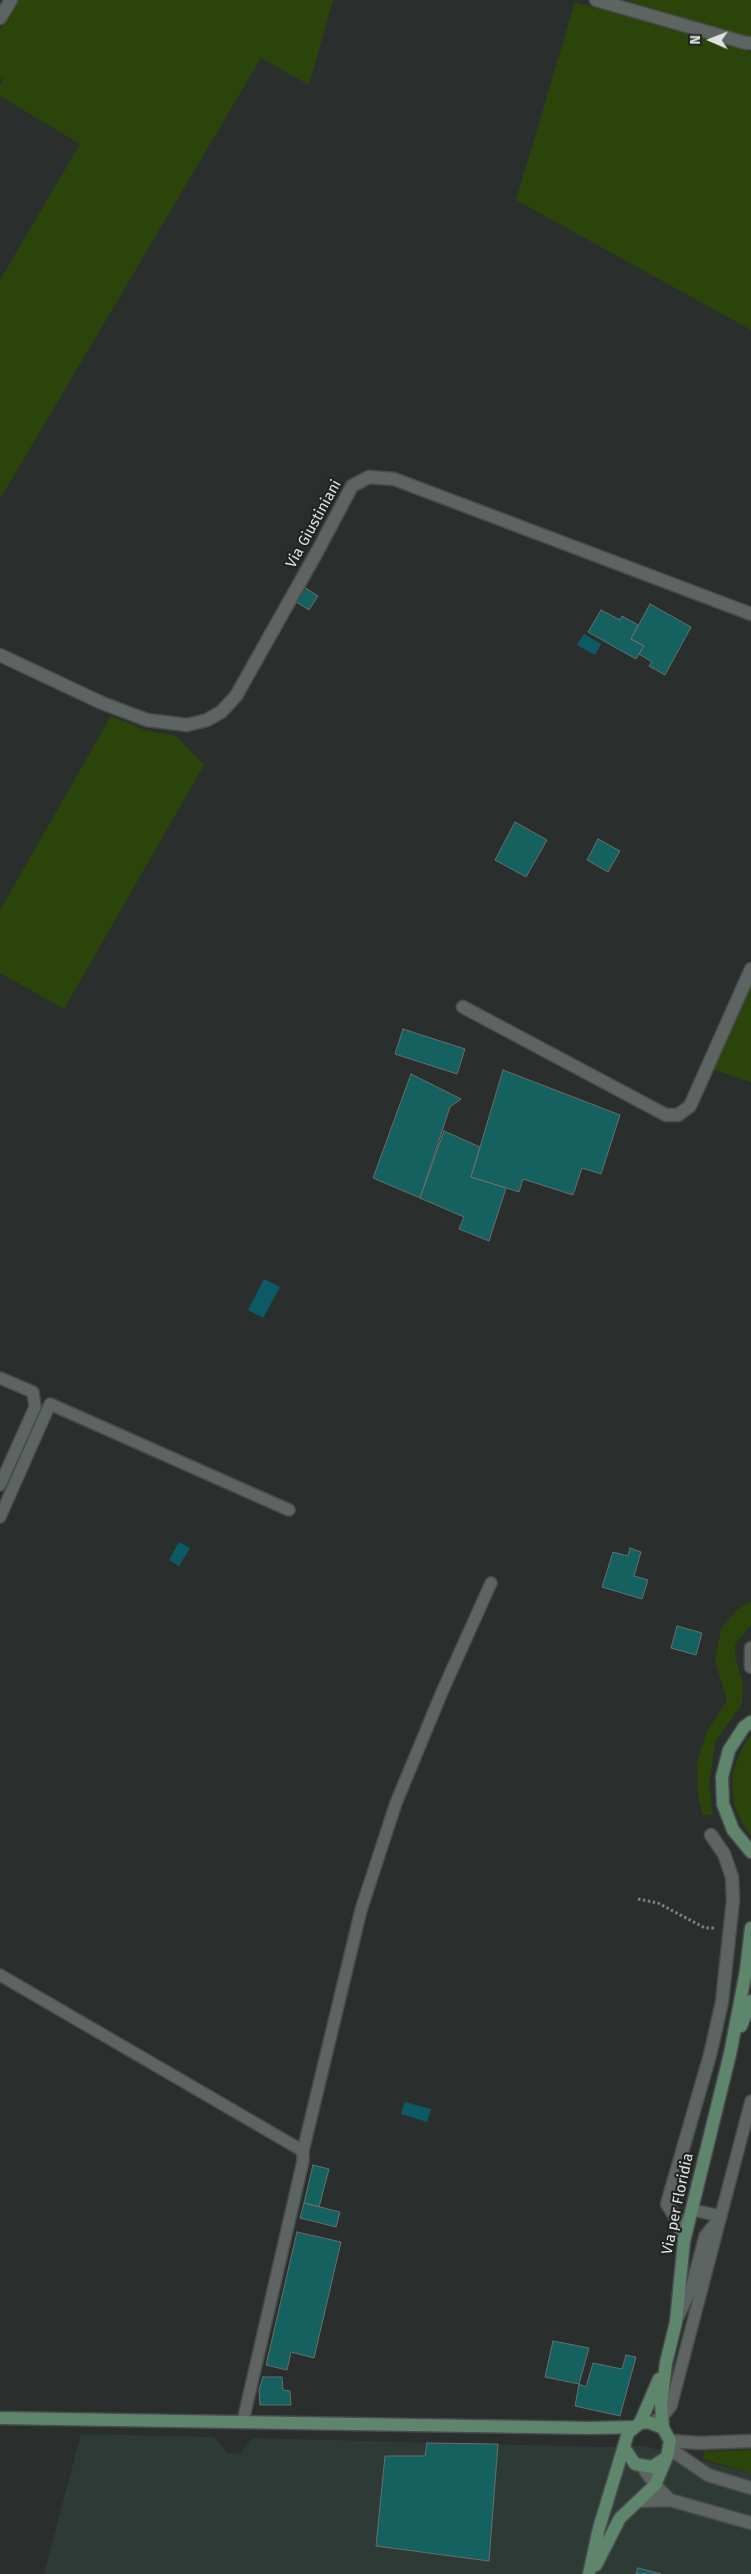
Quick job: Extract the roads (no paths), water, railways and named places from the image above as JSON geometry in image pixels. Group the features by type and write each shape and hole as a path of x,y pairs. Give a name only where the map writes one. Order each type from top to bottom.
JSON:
{"main road":[{"path":"751,1722 744,1727 729,1750 722,1777 723,1804 733,1830 751,1854"},
{"path":"730,2054 746,1971 751,1928"},
{"path":"730,2054 751,2001"},
{"name":"Via per Floridia","path":"666,2363 676,2322 684,2241 730,2054"},
{"path":"590,2574 620,2518 655,2486 669,2449 662,2422 661,2404 666,2363"},
{"path":"590,2574 598,2528 628,2433 641,2424 666,2363"},
{"path":"0,2418 590,2428 662,2422"},
{"path":"590,2428 625,2446 635,2464 643,2467 652,2467 669,2449"}],"street":[{"path":"0,18 11,0"},
{"path":"596,0 751,43"},
{"name":"Via Giustiniani","path":"0,655 102,703 146,720 188,725 208,720 221,712 236,696 352,486 369,477 394,479 751,614"},
{"path":"463,1007 666,1115 678,1115 690,1106 751,969"},
{"path":"751,1648 751,1667"},
{"path":"684,2241 678,2221 667,2204 710,2055 722,2002 731,1928 732,1877 724,1854 711,1835"},
{"path":"669,2449 700,2443 751,2441"},
{"path":"669,2449 708,2475 751,2488"},
{"path":"643,2467 655,2486 670,2500"},
{"path":"638,2501 670,2500 751,2523"}],"lane":[{"path":"0,1378 32,1392 35,1407 0,1485"},
{"path":"0,1517 50,1404 289,1510"},
{"path":"243,2421 303,2161 303,2150 361,1910 396,1803 442,1692 491,1583"},
{"path":"0,1975 303,2150"},
{"path":"662,2422 671,2406 751,2101"},
{"path":"692,2210 721,2216"},
{"path":"676,2322 691,2289 705,2236 721,2216"}],"water":[{"path":"584,634 601,644 595,655 577,645"},
{"path":"264,1279 280,1287 263,1318 248,1310"},
{"path":"179,1542 190,1548 179,1566 169,1560"},
{"path":"405,2102 431,2109 427,2122 401,2114"}]}
